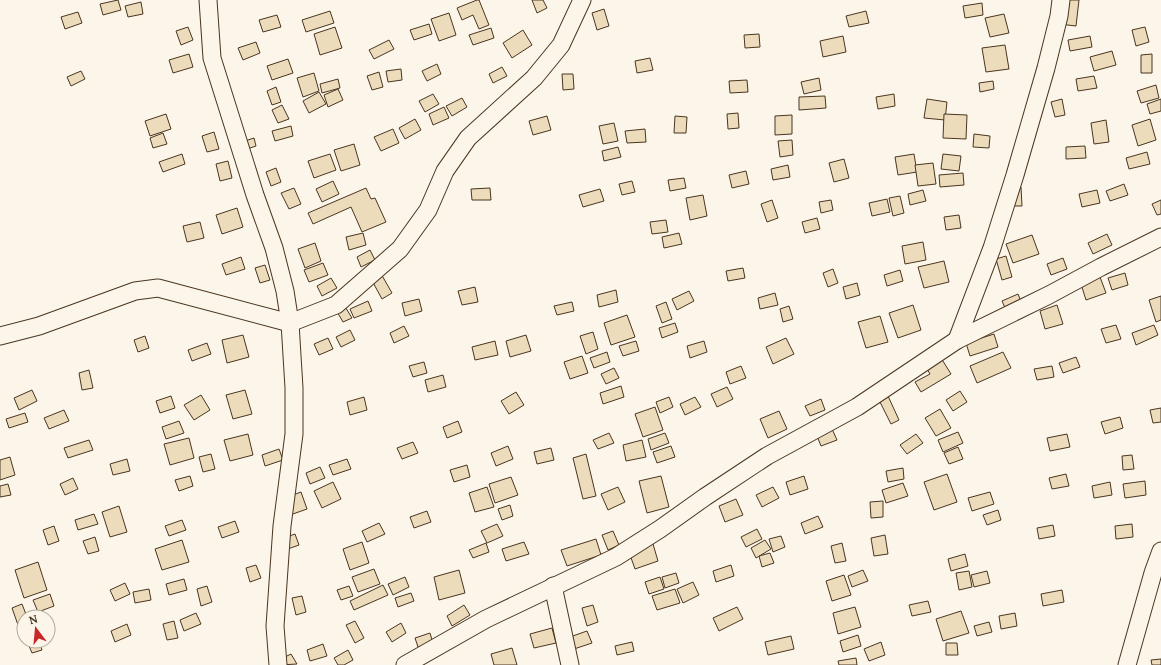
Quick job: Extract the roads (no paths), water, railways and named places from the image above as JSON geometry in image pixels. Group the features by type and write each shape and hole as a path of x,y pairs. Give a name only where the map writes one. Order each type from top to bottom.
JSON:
{"street":[{"path":"208,0 212,58 252,188 274,248 286,291 290,323 294,388 294,434 290,474 282,526 276,610 275,626 278,665"},
{"path":"0,336 40,326 135,291 158,288 290,323 336,305 400,249 428,210 445,171 468,138 534,78 561,45 582,0"},
{"path":"957,340 992,248 1015,175 1046,68 1059,16 1061,0"},
{"path":"405,665 486,619 616,557 767,456 858,407 957,340 1050,295 1101,266 1161,237"},
{"path":"1127,665 1153,573 1161,551"},
{"path":"553,586 570,665"}]}
